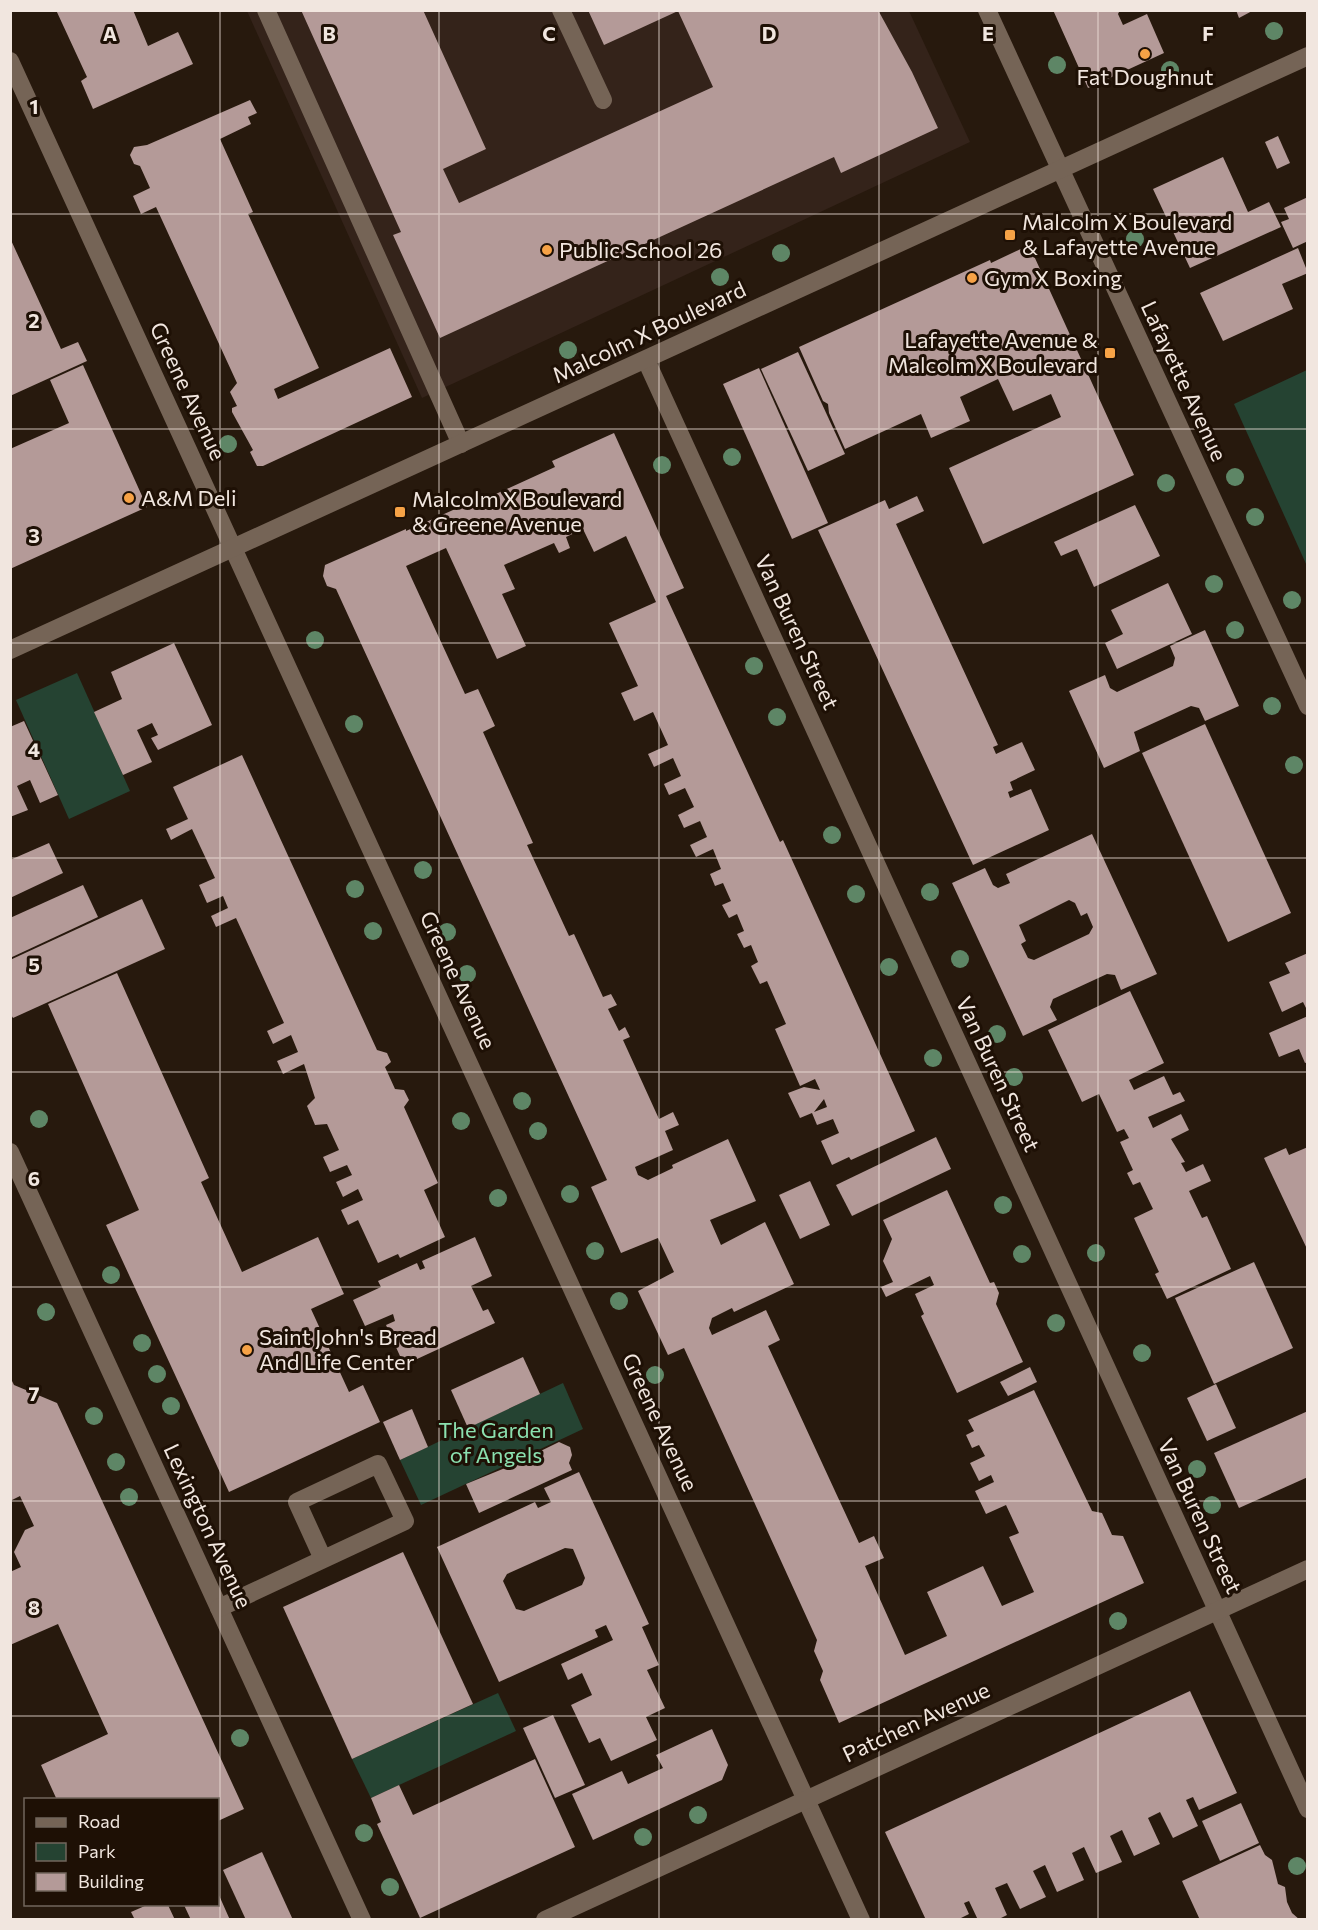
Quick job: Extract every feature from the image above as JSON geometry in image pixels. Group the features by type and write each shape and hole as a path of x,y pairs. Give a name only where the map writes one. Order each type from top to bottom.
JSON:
{"street":[{"path":"266,10 461,444"},
{"path":"561,10 603,100"},
{"name":"Lafayette Avenue","path":"987,10 1308,706"},
{"name":"Malcolm X Boulevard","path":"10,650 1308,56"},
{"name":"Greene Avenue","path":"10,62 861,1920"},
{"name":"Van Buren Street","path":"646,360 1308,1809"},
{"name":"Lexington Avenue","path":"10,1152 362,1920"},
{"path":"219,1608 405,1521 378,1464 297,1502 323,1559"},
{"name":"Patchen Avenue","path":"545,1920 1308,1569"}],"shaded area":[{"name":"Public School 26","path":"247,11 909,11 970,142 422,398"}],"green space":[{"path":"1307,370 1307,566 1234,404"},
{"path":"77,673 130,791 69,819 16,700"},
{"name":"The Garden of Angels","path":"563,1383 583,1429 421,1505 400,1460"},
{"path":"498,1693 516,1731 371,1798 352,1759"}],"building":[{"path":"56,10 133,10 148,46 178,32 193,64 93,109 81,81 87,77"},
{"path":"301,10 423,10 486,149 443,169 459,203 713,87 678,11 604,45 588,10 878,10 912,72 938,128 841,173 834,157 440,338 393,235 401,232"},
{"path":"1053,10 1120,10 1118,14 1123,25 1147,14 1164,53 1088,88"},
{"path":"1236,10 1254,10 1239,18"},
{"path":"250,100 257,113 248,117 251,124 220,139 253,212 248,214 319,368 274,389 278,399 390,348 412,397 263,466 257,466 250,452 253,450 232,412 232,408 237,406 230,392 237,383 156,207 141,214 133,196 150,188 140,166 134,164 130,155 134,147 147,145"},
{"path":"1278,136 1290,163 1277,169 1265,142"},
{"path":"1223,157 1248,212 1269,202 1281,227 1190,268 1153,189"},
{"path":"1308,197 1308,241 1293,248 1281,222 1289,219 1284,208"},
{"path":"10,238 61,349 78,342 87,361 10,396"},
{"path":"1029,245 1134,475 983,544 949,468 1061,417 1051,394 1013,411 998,379 960,397 970,421 931,438 921,414 845,449 829,413 828,404 823,401 799,347 990,260 991,263"},
{"path":"1298,248 1308,273 1282,284 1293,309 1223,341 1200,293"},
{"path":"798,352 845,454 808,471 761,369"},
{"path":"83,365 147,507 10,569 10,449 69,423 50,380"},
{"path":"759,368 828,523 792,539 723,384"},
{"path":"614,433 684,588 666,596 780,842 783,840 915,1131 851,1160 849,1157 832,1165 821,1141 839,1133 833,1119 817,1125 812,1113 800,1118 788,1093 804,1087 820,1090 815,1079 800,1086 775,1029 786,1024 767,981 760,984 751,966 758,962 751,945 744,948 737,934 744,931 737,914 729,918 722,905 731,901 723,883 715,886 710,874 721,869 713,849 696,857 690,845 707,837 700,821 684,828 678,815 694,807 685,788 669,795 664,784 681,776 673,758 654,767 648,754 668,745 653,712 634,721 621,693 638,686 609,623 656,602 626,536 594,552 583,529 566,537 570,548 559,553 554,543 504,565 515,589 502,594 526,646 497,659 446,548 406,566 465,694 478,689 495,726 483,732 533,843 527,845 569,936 574,934 603,997 611,994 617,1005 608,1009 619,1031 625,1027 630,1037 623,1040 659,1119 673,1112 679,1125 665,1131 673,1150 635,1167 638,1175 648,1180 673,1168 672,1165 728,1139 756,1201 710,1220 721,1245 765,1222 794,1284 734,1312 732,1308 712,1318 709,1328 712,1335 766,1310 780,1340 768,1346 859,1543 874,1536 884,1558 865,1566 905,1655 947,1636 927,1592 983,1566 1002,1606 1034,1592 1009,1537 1019,1533 1006,1505 986,1514 975,1491 994,1482 991,1475 979,1481 970,1463 985,1456 979,1445 972,1448 966,1435 974,1431 968,1420 1034,1390 1092,1511 1102,1513 1112,1535 1123,1536 1144,1583 839,1723 820,1680 823,1671 814,1651 817,1640 684,1348 668,1355 638,1291 674,1272 658,1238 621,1253 591,1187 607,1180 336,589 327,586 323,576 325,565 462,506 463,509 555,467 552,461","holes":["824,1099 827,1107 814,1112"]},
{"path":"917,496 924,511 896,524 998,745 993,747 996,754 1022,742 1035,770 1010,782 1013,790 1008,792 1010,798 1031,789 1049,830 973,865 818,530 885,500 889,509"},
{"path":"1135,505 1160,556 1094,587 1077,549 1061,556 1054,542"},
{"path":"1168,583 1192,634 1117,669 1105,643 1123,634 1111,610"},
{"path":"1205,630 1239,706 1205,721 1199,708 1191,706 1134,732 1140,751 1104,768 1069,691 1105,675 1110,688 1117,692 1173,666 1175,658 1170,646"},
{"path":"174,643 212,725 158,750 151,738 158,735 152,723 137,730 152,762 123,775 94,712 122,699 111,672"},
{"path":"24,721 58,795 40,803 30,780 17,786 28,810 10,817 10,727"},
{"path":"1205,724 1291,913 1228,942 1142,753"},
{"path":"242,755 377,1050 387,1053 391,1062 385,1067 395,1089 404,1090 409,1100 404,1107 438,1183 424,1190 445,1237 400,1258 398,1254 378,1263 358,1220 348,1225 341,1210 363,1200 358,1189 343,1197 336,1182 352,1175 347,1165 330,1172 323,1157 339,1150 327,1124 315,1125 307,1106 315,1098 304,1064 283,1074 277,1061 298,1052 291,1035 273,1044 267,1031 284,1023 236,918 216,927 211,916 228,908 223,896 207,903 199,885 215,878 192,829 171,840 166,829 188,819 173,787"},
{"path":"1092,834 1157,974 1121,990 1115,975 1107,974 1053,999 1050,1007 1057,1020 1023,1036 952,883 985,868 993,885 998,888 1010,883 1006,874","holes":["1069,900 1075,903 1081,916 1087,913 1093,927 1089,934 1034,960 1028,958 1021,944 1026,941 1019,925"]},
{"path":"49,843 63,873 10,898 10,860"},
{"path":"83,885 98,917 10,958 10,918"},
{"path":"142,899 165,949 13,1018 10,1013 10,960"},
{"path":"1308,953 1308,1012 1303,1002 1282,1012 1269,982 1290,973 1285,963"},
{"path":"117,973 209,1178 201,1182 242,1272 318,1237 344,1294 311,1309 349,1392 363,1385 380,1422 229,1492 106,1225 139,1210 48,1004"},
{"path":"1130,991 1164,1063 1129,1080 1134,1090 1164,1076 1173,1095 1180,1092 1185,1101 1148,1117 1153,1128 1181,1114 1189,1130 1171,1139 1185,1162 1181,1163 1186,1172 1203,1164 1211,1181 1189,1191 1202,1218 1207,1216 1231,1269 1167,1299 1155,1274 1159,1272 1134,1218 1153,1209 1140,1182 1133,1185 1127,1173 1133,1170 1120,1142 1129,1138 1124,1129 1117,1132 1099,1094 1082,1102 1048,1030"},
{"path":"1308,1016 1308,1062 1305,1063 1299,1049 1279,1057 1269,1033"},
{"path":"936,1137 951,1169 852,1216 836,1185"},
{"path":"1308,1147 1308,1251 1264,1158 1286,1148 1289,1155"},
{"path":"810,1181 830,1225 800,1239 779,1195"},
{"path":"947,1190 990,1283 994,1282 999,1293 996,1304 1023,1362 957,1393 921,1316 924,1314 915,1294 934,1285 930,1276 886,1297 881,1287 893,1282 883,1261 892,1239 883,1220"},
{"path":"475,1237 492,1276 471,1286 483,1311 488,1309 495,1323 404,1365 386,1325 395,1321 393,1314 365,1326 353,1300 381,1287 378,1281 417,1263 420,1270 425,1268 422,1261"},
{"path":"1254,1262 1293,1348 1214,1384 1175,1298"},
{"path":"523,1357 540,1394 468,1428 451,1390"},
{"path":"1030,1367 1037,1382 1008,1396 1000,1382"},
{"path":"10,1377 14,1385 57,1403 244,1809 219,1821 219,1798 56,1798 41,1765 108,1734 58,1624 10,1645 10,1572 21,1567 14,1552 25,1530 34,1526 20,1496 10,1501"},
{"path":"1216,1384 1236,1428 1207,1441 1187,1398"},
{"path":"412,1409 428,1447 400,1460 383,1422"},
{"path":"1308,1411 1308,1477 1239,1508 1214,1453"},
{"path":"559,1442 570,1447 572,1455 569,1463 572,1470 479,1513 466,1484"},
{"path":"579,1472 649,1624 642,1627 659,1665 647,1670 665,1708 646,1717 657,1740 611,1761 600,1738 589,1743 571,1705 592,1695 582,1673 568,1680 561,1664 613,1640 606,1625 595,1630 598,1637 499,1682 437,1547 535,1502 538,1508 551,1502 544,1488","holes":["565,1548 573,1549 585,1578 582,1585 524,1611 516,1609 503,1581 507,1574"]},
{"path":"403,1552 473,1704 352,1759 283,1607"},
{"path":"1190,1691 1237,1793 1199,1810 1193,1797 1186,1800 1198,1826 1173,1838 1160,1812 1148,1818 1160,1844 1134,1856 1122,1830 1110,1836 1122,1862 1096,1873 1084,1847 1072,1853 1084,1880 1057,1892 1045,1865 1033,1871 1046,1897 1020,1909 1007,1883 995,1888 1007,1915 997,1920 978,1920 969,1901 964,1903 969,1914 957,1920 926,1920 885,1832"},
{"path":"553,1715 585,1785 555,1798 523,1728"},
{"path":"712,1729 728,1765 722,1780 593,1840 572,1794 622,1771 628,1784 663,1768 656,1755"},
{"path":"535,1759 575,1847 420,1918 377,1824 381,1822 371,1798 399,1785 413,1815"},
{"path":"1241,1803 1259,1843 1220,1861 1202,1821"},
{"path":"1260,1845 1265,1855 1272,1860 1278,1884 1285,1887 1287,1902 1292,1913 1300,1920 1200,1920 1182,1881"},
{"path":"262,1852 293,1920 246,1920 223,1870"},
{"path":"219,1895 230,1920 191,1920 184,1906 219,1906"},
{"path":"145,1906 168,1906 175,1920 135,1920 131,1912"}],"place":[{"name":"Fat Doughnut","path":"1145,54"},
{"name":"Malcolm X Boulevard & Lafayette Avenue","path":"1010,235"},
{"name":"Public School 26","path":"547,250"},
{"name":"Gym X Boxing","path":"972,278"},
{"name":"Lafayette Avenue & Malcolm X Boulevard","path":"1110,353"},
{"name":"A&M Deli","path":"129,498"},
{"name":"Malcolm X Boulevard & Greene Avenue","path":"400,512"},
{"name":"Saint John's Bread And Life Center","path":"247,1350"}]}
